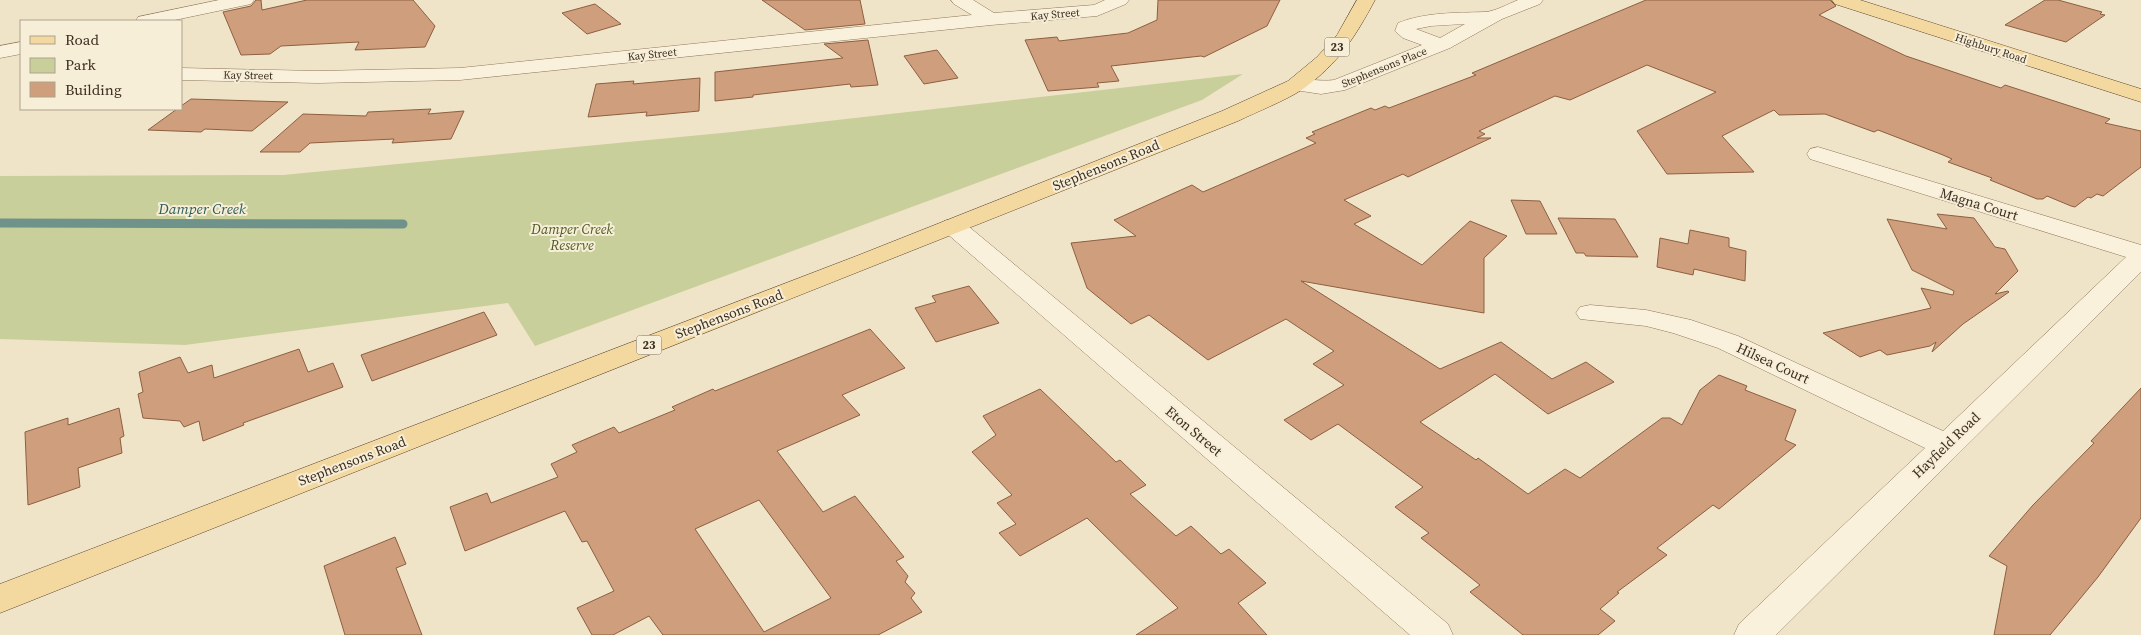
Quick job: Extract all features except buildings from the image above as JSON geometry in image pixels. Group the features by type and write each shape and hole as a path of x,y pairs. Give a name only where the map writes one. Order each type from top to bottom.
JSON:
{"main road":[{"name":"Stephensons Road","path":"0,599 1230,116 1295,84 1324,61 1346,38 1366,0"},
{"name":"Highbury Road","path":"1841,0 2141,96"}],"street":[{"path":"150,20 245,0"},
{"path":"960,0 991,20"},
{"name":"Kay Street","path":"182,74 317,77 460,74 1097,10 1120,0"},
{"name":"Stephensons Place","path":"1295,84 1321,88 1338,86 1443,44 1495,15 1534,0"},
{"name":"Stephensons Place","path":"1443,44 1427,42 1411,35 1405,31 1405,27 1423,20 1461,20 1495,15"},
{"path":"0,52 20,48"},
{"name":"Magna Court","path":"1818,154 2140,259"},
{"name":"Eton Street","path":"953,226 1434,635"},
{"name":"Hayfield Road","path":"1752,635 2140,259"},
{"name":"Hilsea Court","path":"1590,313 1646,318 1681,326 1728,342 1946,445"}],"green space":[{"name":"Damper Creek Reserve","path":"1243,74 1202,100 535,346 508,303 185,345 0,339 0,176 283,175 732,132"}],"waterway":[{"name":"Damper Creek","path":"0,223 403,224"}]}
